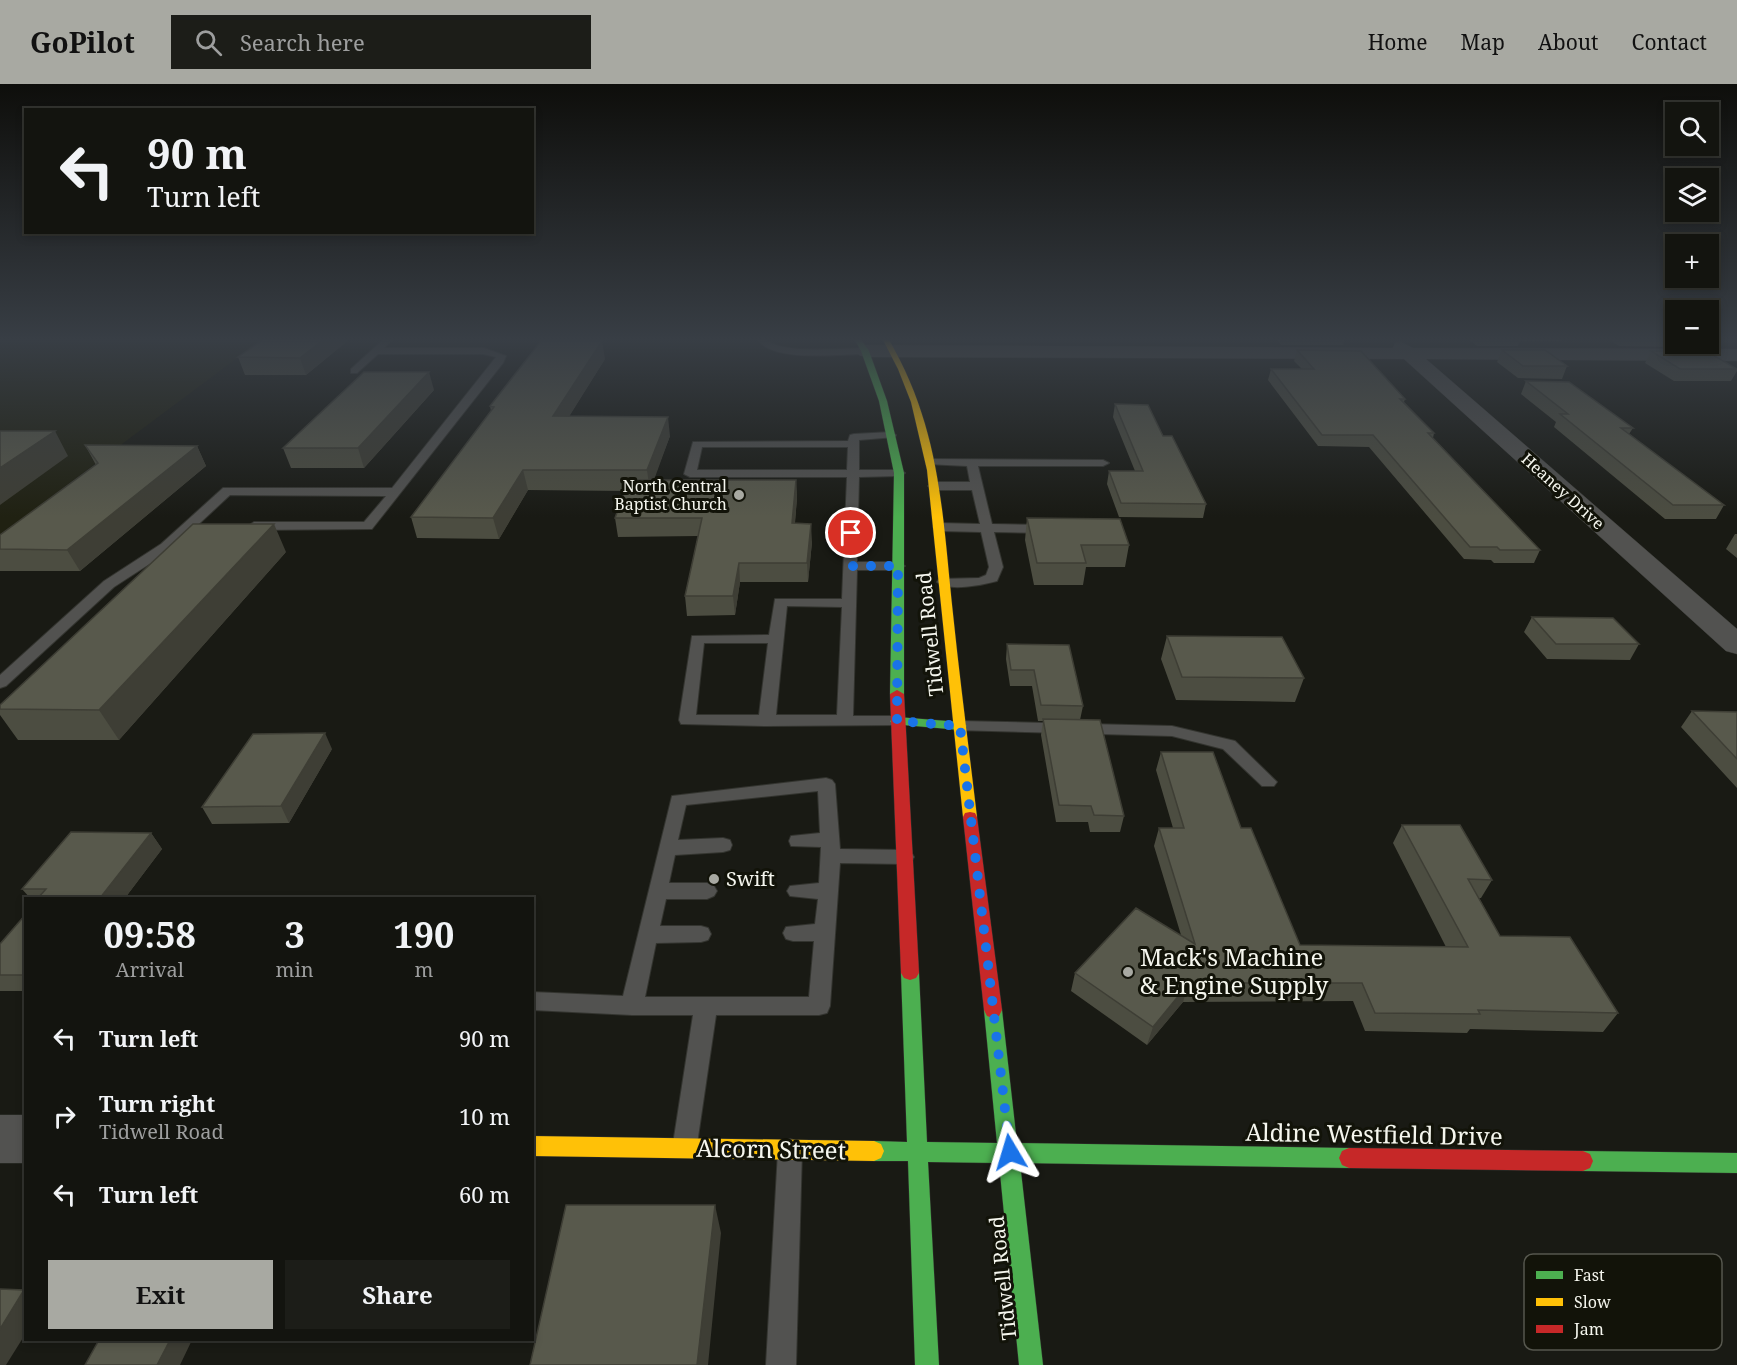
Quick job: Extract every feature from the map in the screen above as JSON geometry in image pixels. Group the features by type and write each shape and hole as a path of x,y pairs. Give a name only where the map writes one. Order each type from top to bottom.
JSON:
{"main road":[{"name":"Tidwell Road","path":"882,398 891,435 921,473 939,527 1010,1152 1031,1365"},
{"name":"Tidwell Road","path":"914,398 919,409 921,473 898,566 897,721 919,1150 927,1365"},
{"path":"897,721 960,726"},
{"name":"Alcorn Street","path":"534,1146 1010,1152"},
{"name":"Aldine Westfield Drive","path":"1010,1152 1737,1163"}],"street":[{"name":"Heaney Drive","path":"1458,398 1737,645"},
{"path":"0,1139 24,1139"}],"lane":[{"path":"237,525 368,526 471,398"},
{"path":"845,721 854,437 891,435"},
{"path":"854,444 697,444 690,474 853,475 921,473 972,462 1103,463"},
{"path":"944,582 980,582 992,578 996,567 972,462"},
{"path":"921,473 977,486"},
{"path":"0,683 109,584 166,548 227,491 395,492"},
{"path":"190,525 214,525"},
{"path":"939,527 1063,529"},
{"path":"850,566 898,566"},
{"path":"767,721 780,602 849,603"},
{"path":"776,639 696,639 687,720 897,721"},
{"path":"960,726 1172,731 1229,745 1268,782"},
{"path":"534,1001 632,1006 819,1006 831,848 826,784 678,800 632,1006"},
{"path":"798,841 831,848 904,856"},
{"path":"667,848 723,845"},
{"path":"658,891 707,891"},
{"path":"798,891 829,891"},
{"path":"793,933 825,932"},
{"path":"648,935 701,934"},
{"path":"685,1149 706,1006"},
{"path":"781,1365 790,1150"}],"shaded area":[{"path":"0,398 184,398 0,535"}],"building":[{"path":"337,398 405,398 358,448 283,448"},
{"path":"496,398 565,398 553,416 668,417 647,470 523,470 493,518 411,517 494,407 490,406"},
{"path":"1293,398 1404,398 1400,399 1434,433 1428,433 1540,550 1470,547 1373,435 1322,435"},
{"path":"1547,398 1591,398 1633,428 1621,428 1724,505 1673,505 1560,414 1568,414"},
{"path":"1115,404 1148,405 1163,436 1172,436 1206,504 1121,503 1109,471 1143,471"},
{"path":"0,431 55,431 0,468"},
{"path":"85,445 197,446 67,550 0,549 0,535 98,463"},
{"path":"629,480 796,480 792,523 811,524 807,563 739,563 733,596 685,596 702,518 615,518"},
{"path":"1027,518 1120,519 1129,545 1081,545 1086,563 1037,563"},
{"path":"193,524 274,524 99,710 0,709 0,705"},
{"path":"1532,617 1613,618 1639,644 1556,644"},
{"path":"1167,636 1282,637 1304,678 1182,677"},
{"path":"1007,644 1069,645 1083,706 1041,705 1034,670 1011,670"},
{"path":"1692,711 1737,712 1737,759"},
{"path":"1043,719 1100,720 1124,816 1094,815 1091,806 1059,805"},
{"path":"325,733 281,806 202,807 253,734"},
{"path":"1161,752 1213,752 1241,828 1251,828 1300,945 1468,947 1402,825 1460,825 1492,880 1468,879 1500,936 1570,937 1618,1013 1478,1010 1480,1014 1375,1013 1362,983 1189,983 1153,1027 1075,973 1136,908 1195,944 1159,828 1184,828"},
{"path":"71,832 151,833 101,897 39,897 46,889 22,889"},
{"path":"24,916 24,975 0,975 0,944"},
{"path":"566,1205 715,1205 697,1365 530,1365"},
{"path":"0,1289 24,1290 0,1329"},
{"path":"98,1341 169,1341 157,1365 85,1365"}],"traffic: fast":[{"path":"882,398 899,473 897,694"},
{"path":"897,721 960,726"},
{"path":"910,973 927,1365"},
{"path":"993,1010 1031,1365"},
{"path":"874,1151 1349,1158"},
{"path":"1583,1161 1737,1163"}],"traffic: slow":[{"path":"913,398 925,436 937,506 970,817"},
{"path":"534,1146 874,1151"}],"traffic: jam":[{"path":"897,694 910,973"},
{"path":"970,817 993,1010"},
{"path":"1349,1158 1583,1161"}],"place":[{"name":"North Central Baptist Church","path":"739,495"},
{"name":"Swift","path":"714,879"},
{"name":"Mack's Machine & Engine Supply","path":"1128,972"}],"route":[{"path":"851,533 850,566 898,566 897,721 960,726 1010,1152"}]}
